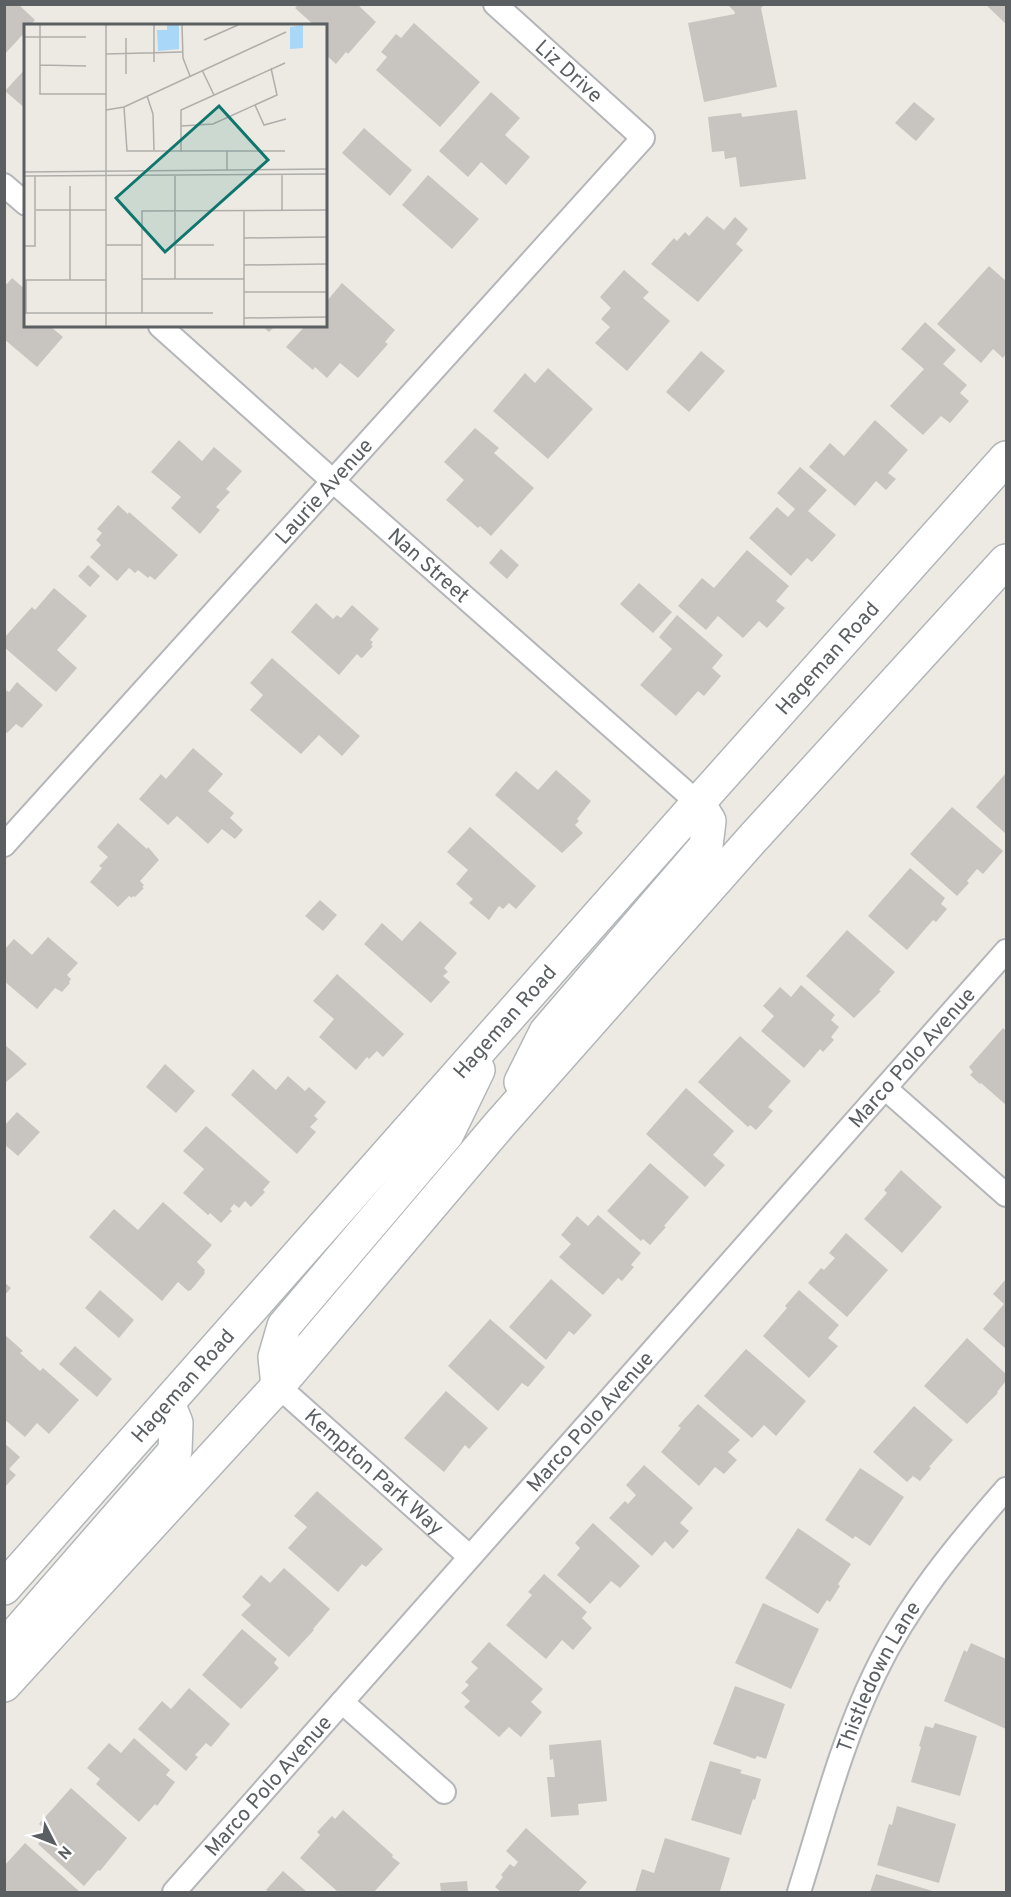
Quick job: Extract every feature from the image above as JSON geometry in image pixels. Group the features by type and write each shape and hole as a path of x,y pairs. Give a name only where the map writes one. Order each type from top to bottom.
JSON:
{"main road":[{"name":"Hageman Road","path":"4,1588 1006,458"},
{"path":"4,1685 278,1386 500,1124 754,837 1006,561"},
{"path":"500,1124 546,1032 706,846 709,821 698,803"},
{"path":"278,1386 275,1357 284,1326 447,1134 496,1033"},
{"path":"4,1650 175,1451 176,1423 168,1403"}],"street":[{"name":"Liz Drive","path":"495,4 643,138"},
{"name":"Laurie Avenue","path":"4,845 643,138"},
{"path":"4,185 24,202"},
{"name":"Nan Street","path":"161,327 698,803"},
{"name":"Marco Polo Avenue","path":"174,1893 1006,951"},
{"path":"885,1088 1006,1195"},
{"name":"Kempton Park Way","path":"278,1386 470,1557"},
{"name":"Thistledown Lane","path":"799,1893 849,1732 875,1673 904,1619 939,1568 1006,1489"},
{"path":"342,1702 444,1792"}],"building":[{"path":"4,4 18,4 35,20 32,24 24,24 24,33 4,55"},
{"path":"299,4 357,4 376,22 336,64 327,56 327,24 313,24 295,8"},
{"path":"727,4 765,4 761,8 777,87 704,102 688,23 735,14"},
{"path":"985,4 1006,4 1006,24"},
{"path":"414,23 480,82 440,127 376,70 387,57 381,52 396,34 401,38"},
{"path":"24,70 24,107 5,91"},
{"path":"491,92 520,118 505,135 530,157 506,185 481,162 468,177 439,151"},
{"path":"914,102 935,119 916,141 895,123"},
{"path":"797,110 806,179 740,187 736,157 725,159 724,151 712,152 708,117 741,113 742,117"},
{"path":"364,128 412,170 390,196 342,153"},
{"path":"428,175 479,219 452,249 402,205"},
{"path":"707,216 724,230 735,217 748,229 736,244 743,250 698,302 651,264 674,238 677,241 685,232 689,236"},
{"path":"989,266 1006,281 1006,354 1003,358 993,349 981,363 937,324"},
{"path":"624,270 649,292 643,298 670,321 627,371 595,343 610,327 601,319 611,308 600,297"},
{"path":"12,278 24,288 24,327 51,327 63,337 37,367 4,339 4,282 7,284"},
{"path":"342,283 395,330 385,342 388,344 358,378 340,363 327,378 315,367 313,370 286,347 304,327 327,327 327,301"},
{"path":"925,322 956,350 943,364 967,385 960,393 969,401 950,423 941,416 923,435 890,406 924,369 901,349"},
{"path":"263,327 274,327 269,332"},
{"path":"701,351 725,371 689,412 666,392"},
{"path":"548,368 593,409 548,459 493,411 525,373 535,383"},
{"path":"875,420 908,450 888,473 896,479 886,490 876,481 855,506 809,467 830,443 844,456"},
{"path":"475,428 499,448 494,453 534,488 491,536 480,526 478,528 446,500 464,480 444,462"},
{"path":"179,440 202,461 214,447 242,471 226,489 230,492 216,507 220,510 200,534 171,508 181,497 151,472"},
{"path":"800,467 827,490 808,511 836,535 812,562 807,558 791,576 749,538 777,507 788,517 795,509 777,493"},
{"path":"118,505 178,555 155,580 150,576 148,578 138,570 135,573 129,568 117,581 90,557 101,545 96,540 102,533 97,529"},
{"path":"501,549 519,565 507,579 489,563"},
{"path":"747,550 789,586 776,601 785,608 767,628 759,621 743,638 718,616 706,630 678,606 702,578 714,588"},
{"path":"88,565 100,576 90,587 78,576"},
{"path":"639,583 672,612 653,633 620,604"},
{"path":"54,588 87,616 57,650 77,668 56,692 4,647 4,638 32,607 35,610"},
{"path":"316,603 333,619 337,615 341,618 352,605 379,629 370,640 373,646 361,658 357,654 339,675 291,632"},
{"path":"677,615 723,655 712,668 721,676 704,696 698,691 676,716 640,685 672,649 659,637"},
{"path":"272,658 360,736 342,756 319,735 301,754 250,710 263,695 250,683"},
{"path":"17,682 43,705 22,728 16,724 7,733 4,731 4,689 9,692"},
{"path":"193,748 223,774 208,791 234,813 230,818 243,830 235,839 222,829 208,844 177,816 168,825 139,799 161,774 166,779"},
{"path":"556,770 591,801 575,825 583,833 562,853 495,795 516,771 538,790"},
{"path":"1006,773 1006,834 976,807"},
{"path":"952,807 1003,851 983,874 977,869 967,881 969,883 957,896 910,854"},
{"path":"118,823 147,849 148,847 159,860 140,881 144,888 135,897 129,896 118,907 90,882 102,868 99,866 108,857 97,847"},
{"path":"470,827 536,886 516,909 509,903 503,909 499,906 489,920 469,903 473,899 456,884 468,870 447,852"},
{"path":"910,868 945,898 941,904 947,909 936,922 933,920 907,950 868,916"},
{"path":"320,900 337,915 323,931 305,916"},
{"path":"420,921 457,953 444,968 448,972 443,976 450,982 431,1003 364,944 382,923 402,941"},
{"path":"847,930 895,972 879,990 881,991 854,1018 806,976"},
{"path":"48,937 78,963 67,975 71,979 70,983 62,992 55,988 37,1009 4,981 4,950 14,939 32,955"},
{"path":"337,974 404,1034 383,1057 377,1051 369,1059 367,1057 356,1070 319,1037 334,1019 313,1001"},
{"path":"801,985 835,1015 831,1020 839,1027 831,1037 834,1040 823,1052 820,1049 804,1068 761,1031 774,1016 763,1006 780,987 791,997"},
{"path":"1003,1028 1006,1031 1006,1105 970,1075 973,1072 969,1067"},
{"path":"740,1036 791,1081 768,1107 773,1111 756,1130 750,1125 748,1127 698,1082"},
{"path":"4,1044 27,1064 4,1084"},
{"path":"165,1064 195,1091 176,1113 146,1087"},
{"path":"253,1069 276,1090 288,1076 305,1091 309,1087 326,1102 314,1116 318,1119 310,1127 316,1132 297,1154 231,1095"},
{"path":"686,1088 734,1131 713,1155 725,1165 705,1187 646,1134"},
{"path":"17,1112 40,1132 18,1156 4,1144 4,1126"},
{"path":"206,1126 270,1182 263,1190 265,1192 251,1207 245,1201 239,1208 234,1204 230,1209 232,1211 221,1223 183,1193 204,1169 183,1151"},
{"path":"650,1163 689,1197 650,1245 643,1239 641,1241 607,1211"},
{"path":"901,1170 942,1207 902,1253 864,1219 887,1193 884,1190"},
{"path":"163,1202 212,1245 197,1262 205,1273 191,1290 188,1291 178,1282 162,1301 89,1237 114,1209 138,1230"},
{"path":"598,1215 641,1253 631,1265 634,1267 622,1281 618,1278 603,1295 559,1257 571,1244 561,1235 577,1216 588,1226"},
{"path":"846,1233 888,1270 847,1317 808,1283 821,1268 824,1270 835,1258 829,1253"},
{"path":"551,1279 592,1315 574,1335 569,1331 546,1360 509,1327"},
{"path":"1006,1279 1006,1349 983,1329 1004,1304 993,1294"},
{"path":"4,1282 11,1288 4,1296"},
{"path":"100,1290 134,1320 119,1338 85,1308"},
{"path":"799,1290 839,1325 828,1338 838,1346 809,1378 763,1336"},
{"path":"490,1319 545,1367 528,1387 522,1383 498,1411 448,1366"},
{"path":"4,1334 40,1371 43,1368 79,1400 49,1434 37,1423 25,1437 4,1419"},
{"path":"967,1338 1006,1374 1006,1381 998,1393 967,1424 924,1386"},
{"path":"75,1346 112,1379 97,1397 59,1364"},
{"path":"746,1349 806,1401 776,1436 764,1425 752,1438 704,1396"},
{"path":"446,1391 488,1428 469,1449 465,1445 444,1472 404,1438"},
{"path":"698,1404 740,1440 728,1452 737,1460 724,1474 715,1467 699,1486 661,1452 681,1428 678,1426"},
{"path":"914,1406 953,1440 920,1481 913,1476 907,1482 873,1452"},
{"path":"4,1443 20,1457 9,1469 16,1475 4,1488"},
{"path":"644,1465 693,1508 680,1523 689,1531 673,1549 665,1541 652,1556 609,1518 625,1501 628,1504 636,1495 626,1485"},
{"path":"860,1468 904,1497 870,1546 855,1536 853,1539 825,1520"},
{"path":"317,1491 383,1549 366,1567 362,1564 338,1592 288,1548 307,1527 294,1516"},
{"path":"593,1523 640,1566 620,1588 611,1581 590,1604 557,1575 580,1548 575,1543"},
{"path":"798,1528 851,1564 830,1602 827,1600 818,1614 765,1578"},
{"path":"284,1568 330,1609 289,1657 241,1615 251,1605 242,1597 261,1575 270,1583"},
{"path":"544,1574 587,1612 582,1618 592,1628 573,1650 562,1640 546,1659 506,1625 532,1595 528,1592"},
{"path":"763,1603 819,1629 791,1689 735,1663"},
{"path":"242,1629 277,1659 274,1663 279,1668 241,1709 202,1675"},
{"path":"489,1642 543,1689 531,1702 542,1712 521,1737 509,1727 499,1737 464,1707 470,1701 461,1693 469,1685 465,1682 478,1668 471,1662"},
{"path":"971,1643 1006,1659 1006,1729 944,1701 964,1650 967,1652"},
{"path":"735,1686 785,1704 766,1759 757,1756 755,1759 713,1744"},
{"path":"189,1688 230,1724 211,1747 206,1743 195,1755 198,1757 186,1771 138,1729 162,1701 171,1709"},
{"path":"935,1723 977,1736 960,1796 911,1782 925,1726 933,1728"},
{"path":"134,1738 170,1770 166,1775 175,1782 157,1806 155,1804 139,1822 96,1784 100,1779 87,1768 109,1743 121,1753"},
{"path":"601,1740 607,1801 578,1804 579,1815 551,1817 547,1777 555,1777 549,1745"},
{"path":"710,1761 742,1770 740,1773 761,1779 741,1835 691,1820"},
{"path":"71,1788 127,1838 100,1871 98,1870 84,1886 38,1844 48,1832 39,1824"},
{"path":"897,1806 956,1824 939,1883 877,1865"},
{"path":"343,1810 400,1863 374,1892 338,1892 300,1858 320,1835 317,1832 332,1816 335,1819"},
{"path":"526,1828 587,1882 578,1892 501,1892 495,1887 510,1864 514,1867 518,1862 506,1851"},
{"path":"665,1838 730,1858 720,1891 725,1892 635,1892 642,1869 654,1873"},
{"path":"25,1843 80,1892 4,1892 4,1866"},
{"path":"283,1871 307,1892 269,1892 266,1890"},
{"path":"876,1874 936,1892 870,1892"},
{"path":"467,1881 468,1892 441,1892 440,1883"}]}
